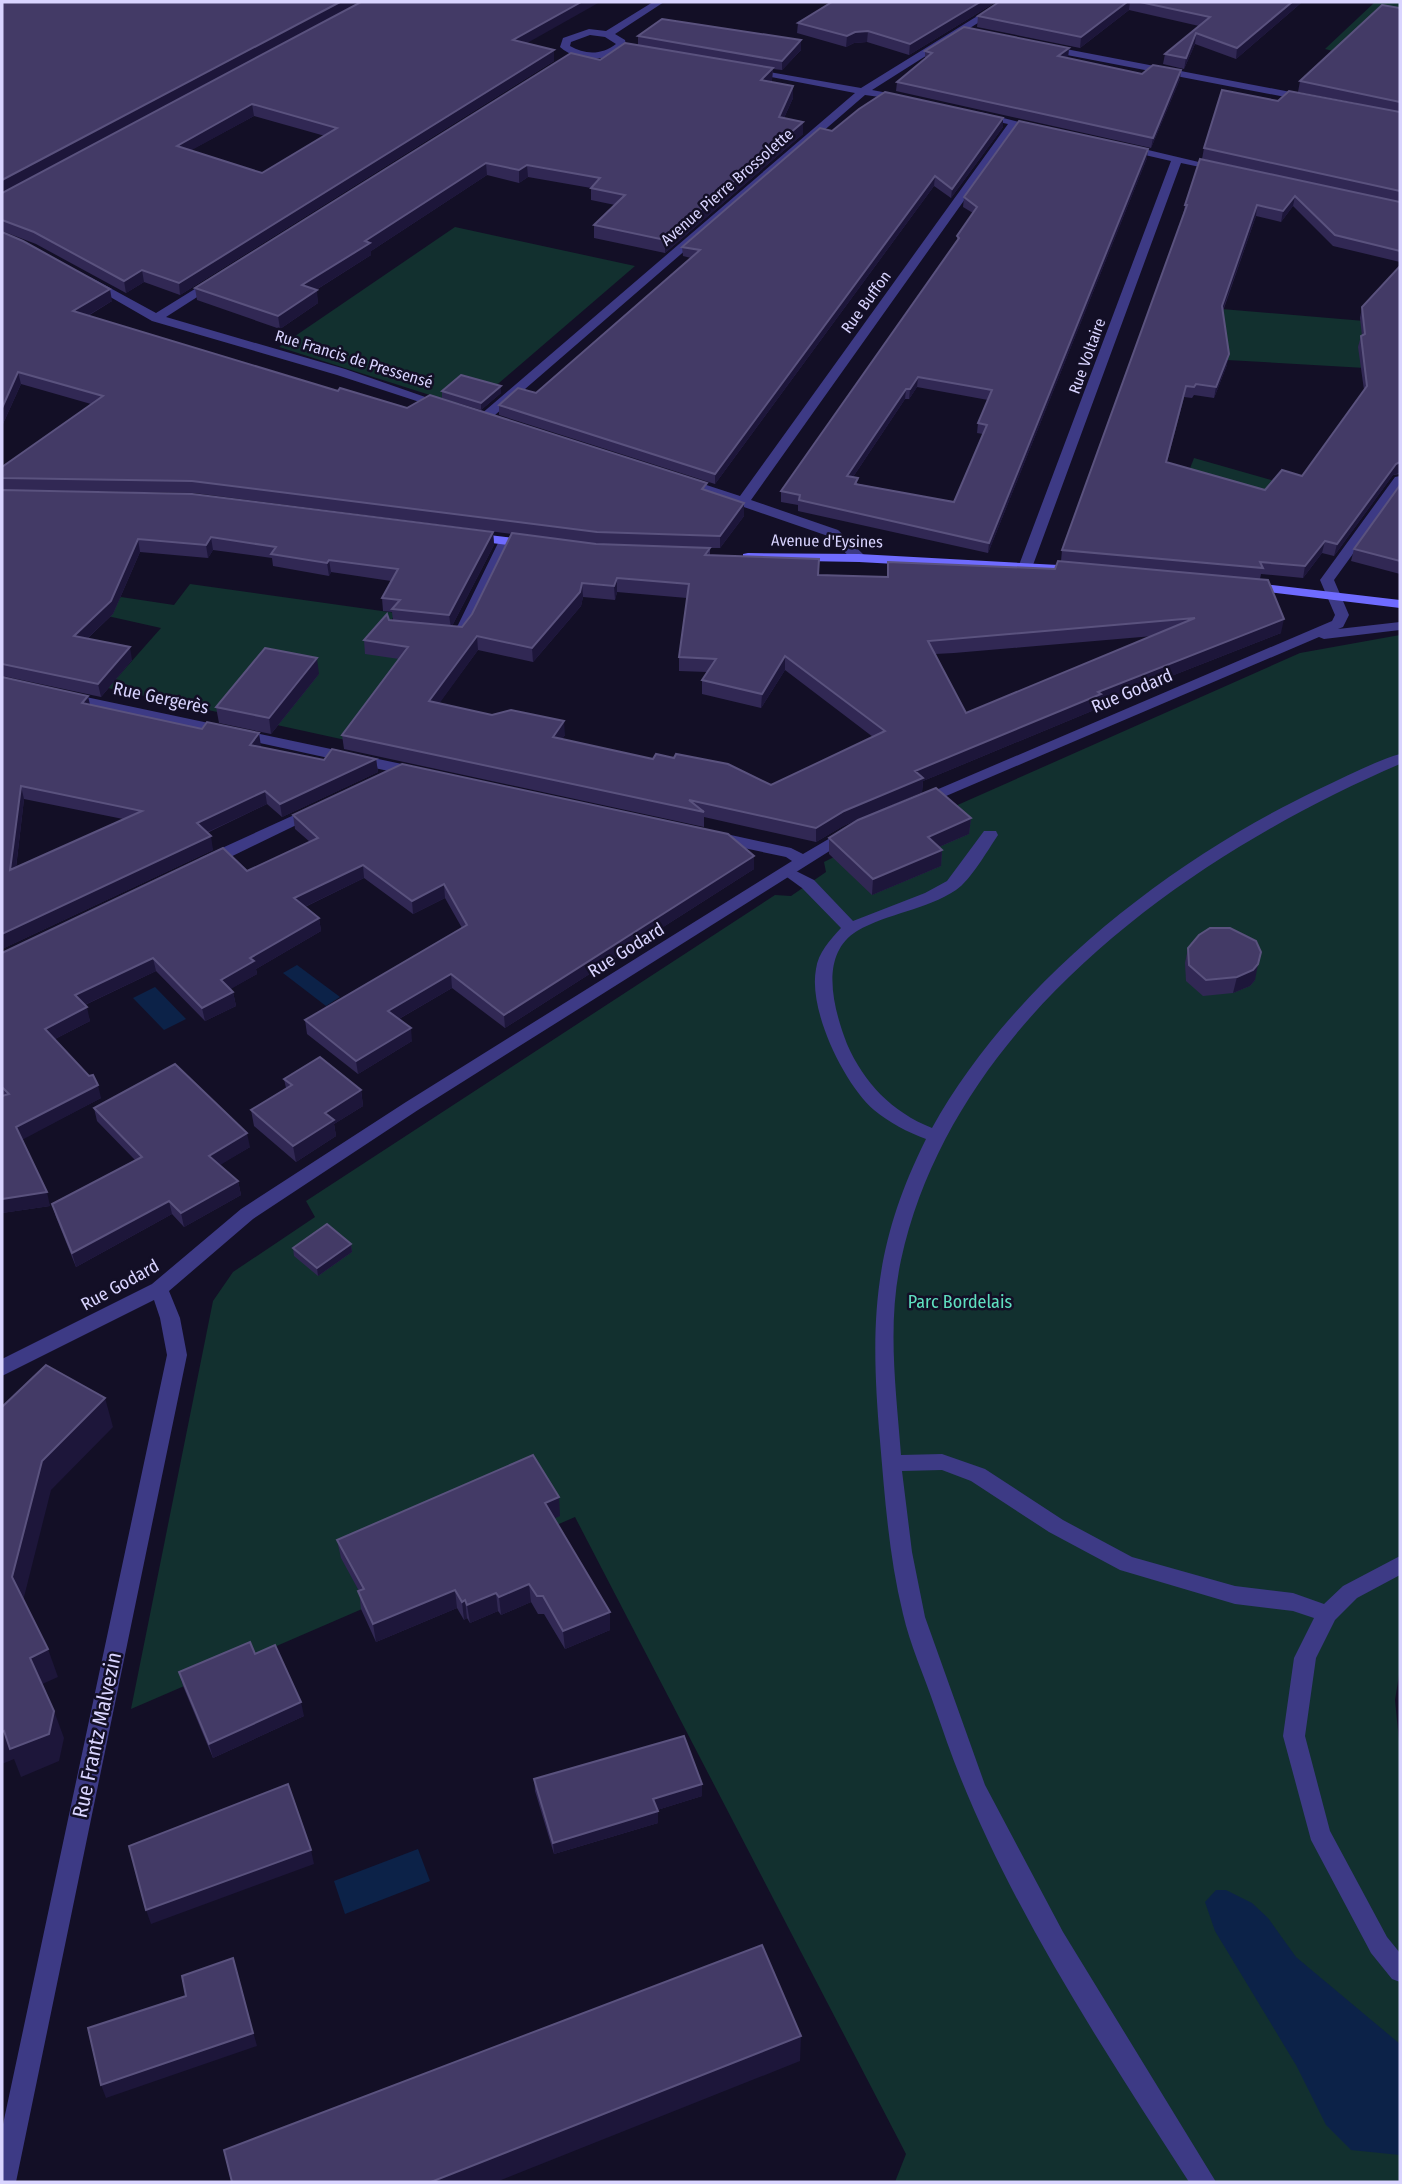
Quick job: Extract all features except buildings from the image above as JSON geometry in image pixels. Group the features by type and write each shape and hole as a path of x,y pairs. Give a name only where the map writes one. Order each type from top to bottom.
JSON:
{"street":[{"path":"608,34 659,2"},
{"name":"Avenue Pierre Brossolette","path":"477,416 864,90 1006,2"},
{"path":"963,30 979,34"},
{"path":"619,48 621,42 608,34 580,34 567,40 565,47 577,54 605,54 619,48 632,51"},
{"path":"1030,45 1320,101"},
{"path":"565,61 577,54"},
{"path":"738,68 923,103"},
{"path":"962,111 1055,132"},
{"name":"Rue Buffon","path":"744,500 1014,123"},
{"path":"1110,144 1230,170"},
{"name":"Rue Voltaire","path":"1026,565 1177,159"},
{"path":"156,318 230,272"},
{"name":"Rue Francis de Pressensé","path":"77,274 156,318 341,372 477,416"},
{"path":"667,476 744,500 832,533 859,558"},
{"path":"1310,636 1338,624 1342,615 1327,580 1400,480"},
{"path":"451,534 542,545"},
{"path":"444,635 456,636 464,627 506,541"},
{"name":"Avenue d'Eysines","path":"733,557 859,558 1026,565 1093,571"},
{"path":"1227,584 1400,604"},
{"path":"1310,636 1400,626"},
{"name":"Rue Godard","path":"898,811 1310,636"},
{"name":"Rue Gergerès","path":"55,695 429,775"},
{"path":"1203,2182 1052,1940 974,1785 915,1619 900,1540 883,1356 884,1314 891,1262 905,1210 935,1136 955,1101 999,1043 1039,999 1111,931 1173,881 1317,797 1400,759"},
{"path":"377,781 402,769"},
{"path":"190,870 327,805"},
{"name":"Rue Godard","path":"2,1368 159,1289 247,1214 412,1106 862,826"},
{"path":"697,833 791,853 804,861"},
{"path":"935,1136 909,1127 887,1113 869,1095 843,1059 825,996 824,967 834,946 850,928 932,897 953,885 990,835"},
{"path":"788,872 808,884 850,928"},
{"name":"Rue Frantz Malvezin","path":"3,2182 177,1355 170,1318 159,1289"},
{"path":"891,1463 942,1462 978,1475 1056,1527 1127,1564 1235,1595 1293,1602 1327,1614"},
{"path":"1400,1565 1350,1592 1327,1614 1304,1658 1294,1736 1319,1833 1378,1945 1400,1971"}],"green space":[{"path":"1375,2 1400,2 1400,68 1325,49"},
{"path":"455,227 635,266 478,401 455,403 279,347"},
{"path":"1210,308 1400,324 1400,370 1227,360"},
{"path":"1194,458 1359,505 1186,479"},
{"path":"190,584 396,613 377,641 419,647 350,741 108,688 161,628 103,615 121,597 174,605"},
{"name":"Parc Bordelais","path":"1400,635 1400,1669 1395,1700 1400,1751 1400,2182 895,2182 906,2154 575,1517 131,1709 213,1301 233,1272 315,1217 306,1201 775,895 791,896 826,872 824,862 1300,653"}],"water":[{"path":"297,965 340,997 326,1006 283,973"},
{"path":"155,987 186,1019 164,1030 133,998"},
{"path":"418,1849 430,1881 345,1914 334,1881"},
{"path":"1216,1890 1226,1890 1252,1903 1268,1918 1296,1957 1400,2044 1400,2155 1351,2150 1326,2125 1296,2065 1215,1931 1205,1902"}]}
